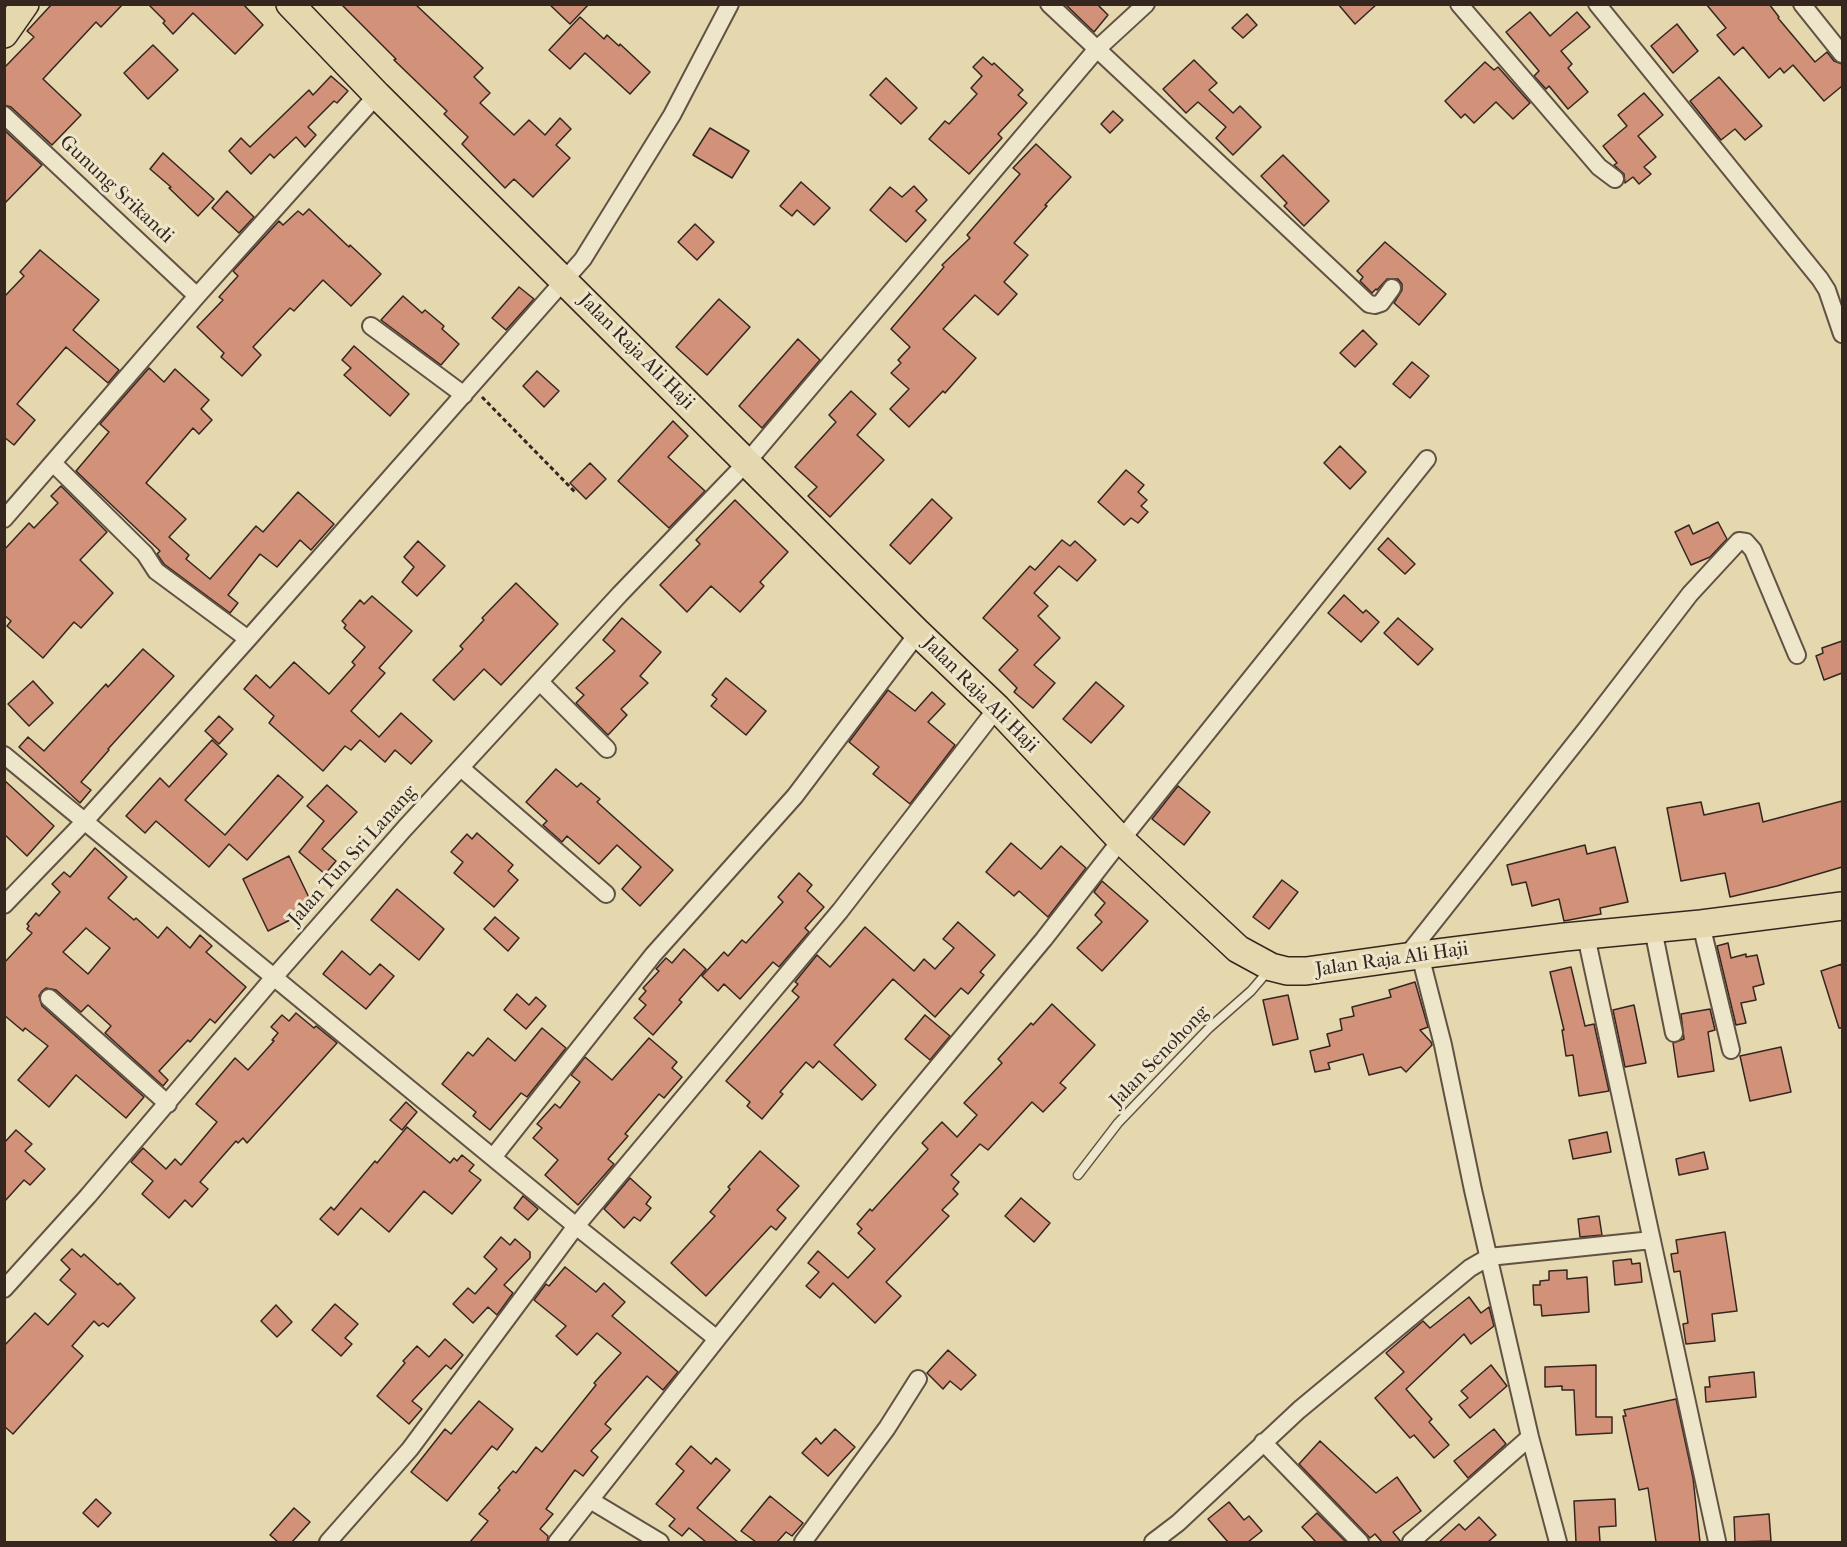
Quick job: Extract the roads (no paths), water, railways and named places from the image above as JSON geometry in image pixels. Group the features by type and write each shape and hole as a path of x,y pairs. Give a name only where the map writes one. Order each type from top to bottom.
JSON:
{"main road":[{"path":"4,34 25,4"},
{"name":"Jalan Raja Ali Haji","path":"290,4 377,95 918,633 997,708 1120,840 1230,942 1271,967 1287,971 1306,971 1413,956 1842,906"}],"street":[{"path":"4,905 84,822 468,391 574,291 588,252 666,125 730,4"},
{"path":"1049,4 1369,304 1381,303 1392,288"},
{"name":"Jalan Tun Sri Lanang","path":"4,1289 168,1104 275,976 461,768 747,462 1096,50 1146,4"},
{"path":"1459,4 1599,167 1615,179"},
{"path":"1597,4 1820,279 1827,290 1842,334"},
{"path":"1802,4 1842,54"},
{"path":"4,519 197,296 377,95"},
{"name":"Gunung Srikandi","path":"4,115 197,296"},
{"path":"371,326 468,391"},
{"path":"557,1542 717,1339 892,1122 1044,939 1120,840 1427,459"},
{"path":"53,463 145,554 156,571 248,639"},
{"path":"1558,1542 1530,1437 1443,1045 1413,956 1690,594 1742,540 1753,550 1797,656"},
{"path":"494,1156 653,955 795,796 918,633"},
{"path":"540,682 607,749"},
{"path":"328,1542 410,1449 576,1226 840,911 997,708"},
{"path":"4,755 494,1156 576,1226 717,1339"},
{"path":"461,768 606,894"},
{"path":"1701,924 1731,1050"},
{"path":"1653,929 1674,1033"},
{"path":"1586,936 1717,1540"},
{"path":"49,998 168,1104"},
{"path":"1153,1542 1178,1523 1263,1442 1470,1268 1489,1257 1652,1240"},
{"path":"803,1542 887,1428 918,1379"},
{"path":"1411,1542 1530,1437"},
{"path":"1263,1442 1360,1542"},
{"path":"590,1500 660,1542"}],"lane":[{"name":"Jalan Senohong","path":"1078,1175 1123,1117 1209,1028 1251,991 1271,967"}]}
